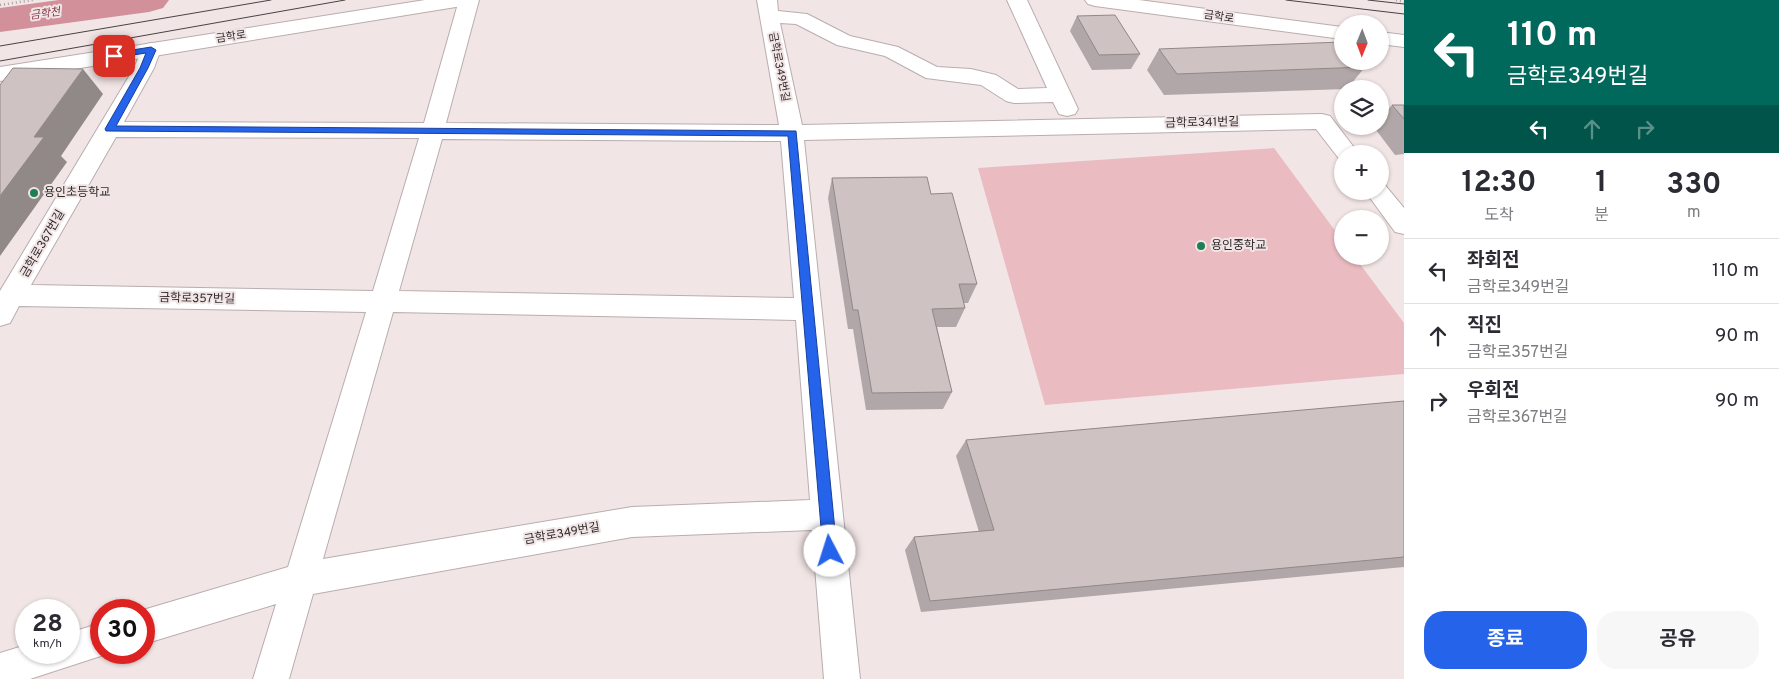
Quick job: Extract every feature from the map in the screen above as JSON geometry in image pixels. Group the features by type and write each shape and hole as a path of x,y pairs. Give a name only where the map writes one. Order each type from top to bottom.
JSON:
{"street":[{"name":"금학로","path":"0,74 148,59 462,0"},
{"path":"271,679 433,131 469,0"},
{"path":"110,129 792,133 1075,126 1017,0"},
{"name":"금학로","path":"1095,0 1334,32"},
{"path":"768,8 800,18 844,41 891,51 933,73 971,76 988,80 1014,96 1060,95"},
{"name":"금학로349번길","path":"768,8 792,133 842,679"},
{"path":"1389,39 1404,41"},
{"name":"금학로367번길","path":"6,305 110,129 148,59"},
{"name":"금학로341번길","path":"1075,126 1322,121 1341,145"},
{"path":"1384,200 1404,225"},
{"path":"382,302 809,309"},
{"name":"금학로357번길","path":"6,305 382,302"},
{"name":"금학로349번길","path":"300,580 632,522 827,514"},
{"path":"155,624 300,580"},
{"path":"0,671 22,664"}],"path":[{"path":"0,5 33,0"},
{"path":"1396,0 1404,2"}],"shaded area":[{"path":"1274,148 1334,229 1334,265 1361,265 1404,323 1404,374 1045,405 978,168"}],"building":[{"path":"1115,15 1140,54 1099,55 1077,16"},
{"path":"1334,42 1334,68 1177,74 1159,49"},
{"path":"13,68 83,69 34,137 44,137 0,196 0,85"},
{"path":"1392,105 1404,105 1404,119"},
{"path":"927,177 931,194 952,193 977,284 959,284 965,308 932,309 952,392 872,393 858,310 853,310 832,178"},
{"path":"1404,401 1404,557 930,601 914,537 994,530 966,440"}],"waterway":[{"name":"금학천","path":"0,20 149,0"}],"tram line":[{"path":"0,46 271,0"},
{"path":"0,61 345,0"},
{"path":"1286,0 1404,14"},
{"path":"1368,0 1404,4"}],"place":[{"name":"용인초등학교","path":"34,193"},
{"name":"용인중학교","path":"1201,246"}],"route":[{"path":"114,56 151,50 144,68 110,129 792,133 830,551"}]}
